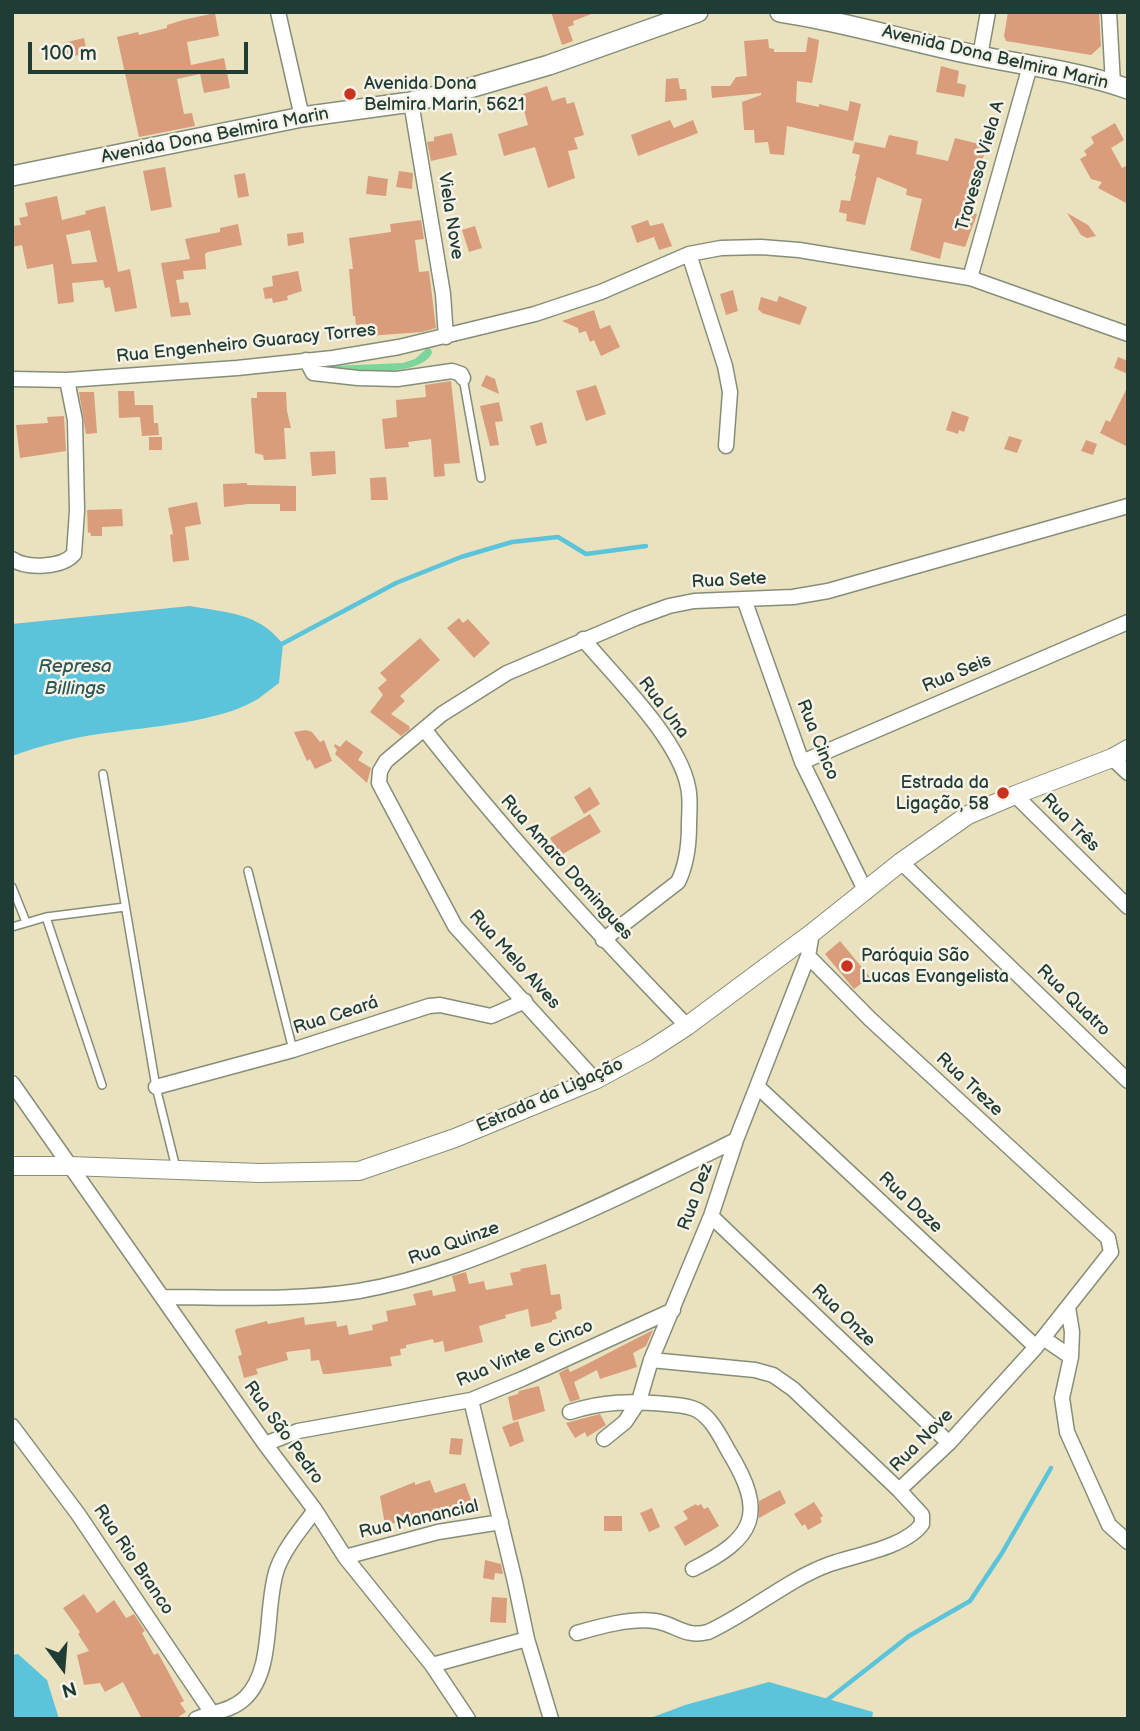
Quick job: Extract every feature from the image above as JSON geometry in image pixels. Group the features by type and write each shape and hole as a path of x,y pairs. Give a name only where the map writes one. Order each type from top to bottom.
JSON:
{"main road":[{"name":"Avenida Dona Belmira Marin","path":"12,176 302,117 411,102 470,88 549,65 698,12"},
{"name":"Avenida Dona Belmira Marin","path":"780,12 818,18 1120,87"}],"street":[{"path":"278,12 302,117"},
{"path":"980,56 988,12"},
{"path":"1109,12 1120,87"},
{"name":"Travessa Viela A","path":"970,278 1030,66"},
{"name":"Viela Nove","path":"411,102 443,294 446,337"},
{"name":"Rua Engenheiro Guaracy Torres","path":"12,379 67,380 237,368 346,356 446,337 535,314 601,292 690,254 722,247 799,250 970,278 1128,334"},
{"path":"690,254 725,366 730,404 726,446"},
{"path":"306,360 313,373 319,375 397,379 452,371 461,374 463,378"},
{"path":"12,559 27,565 66,561 74,554 77,511 76,431 67,380"},
{"name":"Rua Sete","path":"379,783 380,771 386,761 452,707 507,673 583,639 669,606 694,601 793,597 828,591 1128,506"},
{"name":"Rua Cinco","path":"744,599 802,762 866,892"},
{"name":"Rua Seis","path":"802,762 1128,622"},
{"name":"Rua Una","path":"583,639 661,732 683,769 689,789 689,835 678,882 603,940"},
{"name":"Rua Amaro Domingues","path":"424,729 501,825 603,940 687,1026"},
{"path":"1120,753 1128,773"},
{"name":"Estrada da Ligação","path":"12,1166 260,1173 359,1171 455,1138 595,1080 647,1052 687,1026 866,892 901,862 968,815 1120,753"},
{"name":"Rua Melo Alves","path":"379,783 455,926 595,1080"},
{"name":"Rua Três","path":"1015,794 1128,907"},
{"name":"Rua Quatro","path":"901,862 1128,1080"},
{"path":"808,956 812,933"},
{"name":"Rua Dez","path":"604,1439 625,1422 639,1401 651,1360 710,1216 736,1140 808,956"},
{"name":"Rua Treze","path":"808,956 870,1020 1108,1238 1112,1248 1107,1259"},
{"name":"Rua Ceará","path":"156,1087 293,1050 429,1006 440,1005 491,1016 526,1001"},
{"name":"Rua São Pedro","path":"12,1083 265,1444 315,1510 345,1557 432,1665 463,1716"},
{"name":"Rua Doze","path":"758,1087 1039,1343 1071,1357"},
{"name":"Rua Quinze","path":"163,1297 295,1297 356,1291 405,1282 471,1261 629,1194 736,1140"},
{"name":"Rua Onze","path":"710,1216 949,1443"},
{"name":"Rua Nove","path":"651,1360 755,1370 773,1375 793,1389 899,1490 949,1443 1039,1343 1107,1259"},
{"path":"1068,1307 1072,1332 1071,1357 1062,1398 1067,1432 1109,1525 1128,1542"},
{"name":"Rua Vinte e Cinco","path":"265,1444 298,1431 422,1411 471,1400 673,1310"},
{"path":"471,1400 527,1639 551,1719"},
{"path":"570,1412 599,1404 639,1401 686,1406 706,1418 737,1465 749,1492 750,1503 747,1528 728,1550 693,1569"},
{"name":"Rua Rio Branco","path":"13,1429 78,1514 213,1715"},
{"path":"577,1633 612,1624 649,1621 691,1634 708,1632 811,1572 914,1533 922,1524 922,1515 899,1490"},
{"path":"196,1719 237,1705 256,1685 262,1666 272,1591 278,1568 290,1544 315,1510"},
{"name":"Rua Manancial","path":"345,1557 438,1532 500,1522"},
{"path":"432,1665 527,1639"}],"lane":[{"path":"463,378 481,478"},
{"path":"103,774 156,1087 177,1171"},
{"path":"248,871 293,1050"},
{"path":"12,887 26,922"},
{"path":"12,927 46,916 125,907"},
{"path":"46,916 102,1085"}],"green space":[{"path":"427,348 431,349 432,353 425,361 399,370 366,372 325,369 331,366 403,363 415,359"}],"water":[{"name":"Represa Billings","path":"190,606 241,616 273,633 283,644 279,683 258,699 225,713 82,737 12,756 12,624"},
{"path":"18,1654 47,1680 59,1719 12,1719 12,1655"},
{"path":"769,1682 873,1712 872,1719 648,1719 685,1705"}],"building":[{"path":"551,12 594,13 573,21 574,25 568,27 573,41 562,45"},
{"path":"1008,12 1099,12 1101,46 1091,55 1006,41 1004,36"},
{"path":"215,13 219,36 187,42 191,65 224,58 230,88 204,93 200,74 177,79 184,114 192,113 195,126 139,137 117,37 138,32 139,35 167,28 167,25 183,20"},
{"path":"808,37 819,40 817,56 812,83 797,81 796,102 848,111 850,101 861,104 853,141 787,126 784,155 770,154 768,142 755,143 754,130 744,130 742,102 761,93 712,98 711,86 730,86 736,77 747,76 744,41 768,39 769,48 774,49 774,52 806,52"},
{"path":"84,38 87,53 66,58 63,43"},
{"path":"941,66 959,71 957,83 966,85 964,97 936,92"},
{"path":"678,78 680,89 686,89 687,100 665,102 666,79"},
{"path":"547,86 552,101 565,97 567,104 574,102 584,135 574,138 578,149 568,151 575,178 548,188 535,147 504,156 498,134 528,125 520,95"},
{"path":"670,120 674,128 693,120 698,133 638,156 631,135"},
{"path":"1115,123 1124,140 1111,148 1122,168 1128,165 1128,204 1098,188 1102,182 1091,179 1080,159 1087,155 1084,151 1094,143 1091,137"},
{"path":"452,133 457,155 431,161 427,142 434,141 434,137"},
{"path":"889,135 918,141 916,154 948,161 955,138 987,146 977,176 971,175 966,199 976,201 973,213 977,214 965,247 944,242 940,259 910,250 922,199 906,195 907,189 877,177 865,225 846,221 847,214 839,212 841,200 850,201 856,176 860,155 852,153 855,142 885,148"},
{"path":"165,167 172,207 151,211 143,171"},
{"path":"399,171 413,173 412,189 396,187"},
{"path":"245,173 249,196 238,198 234,175"},
{"path":"368,176 388,179 386,196 366,194"},
{"path":"57,196 62,220 105,206 118,272 130,269 137,308 115,312 110,287 105,288 103,280 72,283 74,302 58,304 53,264 27,269 22,245 12,247 12,226 21,225 19,218 28,216 25,203","holes":["90,230 97,262 72,264 66,235"]},
{"path":"1067,213 1088,225 1096,236 1087,238 1081,235"},
{"path":"421,220 424,239 415,240 419,272 429,271 436,328 422,332 368,336 367,324 356,325 353,316 349,269 353,269 349,238 391,232 390,224"},
{"path":"648,220 650,226 663,223 672,246 659,250 654,237 637,243 631,226"},
{"path":"238,224 242,245 208,252 205,254 206,269 183,271 184,279 176,280 180,303 188,302 191,315 171,317 161,263 190,259 185,239 220,232 220,228"},
{"path":"475,226 482,248 469,252 462,230"},
{"path":"303,232 304,243 288,246 287,234"},
{"path":"298,271 302,291 287,296 288,300 273,303 272,298 265,299 263,288 273,286 272,276"},
{"path":"733,290 738,311 726,315 720,294"},
{"path":"779,296 807,307 800,325 762,313 758,309 761,297 777,302"},
{"path":"594,310 600,329 610,325 620,347 601,356 594,340 590,342 586,331 579,333 578,328 562,321"},
{"path":"1118,357 1128,361 1128,374 1114,368"},
{"path":"486,375 495,379 499,394 481,386"},
{"path":"451,381 460,463 444,464 445,476 434,477 431,439 408,442 409,447 385,449 382,419 397,417 396,400 426,397 425,385"},
{"path":"596,385 606,414 586,421 576,391"},
{"path":"1128,386 1128,447 1100,433 1106,420 1110,422"},
{"path":"118,391 134,391 135,405 153,405 154,423 158,423 159,435 142,436 140,417 119,418"},
{"path":"79,392 94,392 97,433 86,434"},
{"path":"257,392 286,392 291,428 284,428 286,459 264,460 263,455 255,453 251,398 257,398"},
{"path":"499,402 503,421 495,422 499,445 490,446 480,406"},
{"path":"952,411 969,417 964,432 959,430 958,434 946,430"},
{"path":"64,416 66,451 20,458 16,425 48,423 47,417"},
{"path":"542,422 547,443 536,446 530,426"},
{"path":"1009,436 1022,440 1017,453 1004,449"},
{"path":"149,437 162,437 162,450 149,450"},
{"path":"1086,440 1097,444 1093,455 1081,451"},
{"path":"335,451 336,474 312,476 310,452"},
{"path":"386,477 388,500 371,500 370,478"},
{"path":"223,484 296,486 296,511 280,511 280,504 224,507"},
{"path":"197,502 201,524 185,527 189,560 173,562 170,535 173,534 168,508"},
{"path":"122,509 123,526 102,527 102,536 91,536 90,532 88,533 87,510"},
{"path":"459,618 463,623 468,619 490,643 474,658 447,628"},
{"path":"420,638 440,660 400,696 405,701 391,714 409,726 410,729 401,736 370,712 383,695 378,688 387,680 380,673"},
{"path":"294,732 312,732 320,742 324,740 332,761 315,769 310,759 307,761"},
{"path":"346,740 363,752 358,760 371,768 367,783 335,754 335,744 340,747"},
{"path":"590,787 600,804 584,814 574,797"},
{"path":"590,814 601,832 561,855 550,838"},
{"name":"Paróquia São Lucas Evangelista","path":"840,941 870,977 854,989 825,954"},
{"path":"546,1264 551,1295 560,1294 562,1309 555,1312 557,1319 552,1322 531,1327 528,1309 479,1326 483,1342 445,1352 443,1341 434,1343 433,1339 406,1345 406,1348 400,1349 401,1355 390,1357 392,1366 328,1374 323,1374 319,1360 311,1361 310,1349 286,1352 288,1360 256,1369 258,1374 244,1378 238,1356 242,1355 236,1329 267,1321 268,1324 304,1317 305,1325 336,1321 337,1327 347,1325 349,1335 373,1330 372,1325 388,1321 386,1311 416,1305 413,1294 432,1290 433,1296 456,1291 452,1276 466,1272 469,1284 484,1281 486,1290 513,1285 510,1273"},
{"path":"653,1330 646,1346 633,1353 637,1367 600,1379 597,1370 574,1382 580,1399 570,1402 559,1373 568,1368 570,1372 581,1367"},
{"path":"539,1386 545,1411 513,1421 508,1397"},
{"path":"600,1414 606,1425 587,1437 585,1432 575,1438 566,1423"},
{"path":"518,1421 524,1441 510,1447 502,1427"},
{"path":"451,1438 463,1439 461,1455 449,1454"},
{"path":"430,1480 435,1493 465,1483 475,1511 454,1519 452,1513 409,1527 407,1520 385,1525 380,1496 415,1482 415,1485"},
{"path":"780,1490 786,1503 759,1518 759,1501"},
{"path":"814,1502 823,1516 820,1518 822,1522 808,1530 794,1514"},
{"path":"701,1504 704,1509 708,1507 719,1526 685,1546 674,1527 688,1519 683,1511"},
{"path":"652,1508 660,1527 649,1532 640,1513"},
{"path":"604,1516 622,1516 622,1531 604,1531"},
{"path":"485,1560 501,1564 503,1574 495,1573 494,1580 483,1578"},
{"path":"84,1594 97,1613 114,1600 126,1618 134,1614 145,1631 142,1633 154,1655 158,1653 184,1701 180,1703 186,1712 175,1719 142,1719 123,1682 105,1692 100,1683 84,1685 77,1655 89,1651 78,1634 80,1632 63,1608"},
{"path":"492,1597 507,1598 506,1623 490,1622"}],"waterway":[{"path":"280,645 396,583 461,557 512,542 558,537 586,554 646,546"},
{"path":"826,1701 909,1636 970,1601 1002,1553 1051,1468"}],"place":[{"name":"Avenida Dona Belmira Marin, 5621","path":"350,94"},
{"name":"Estrada da Ligação, 58","path":"1003,793"},
{"name":"Paróquia São Lucas Evangelista","path":"847,966"}]}
